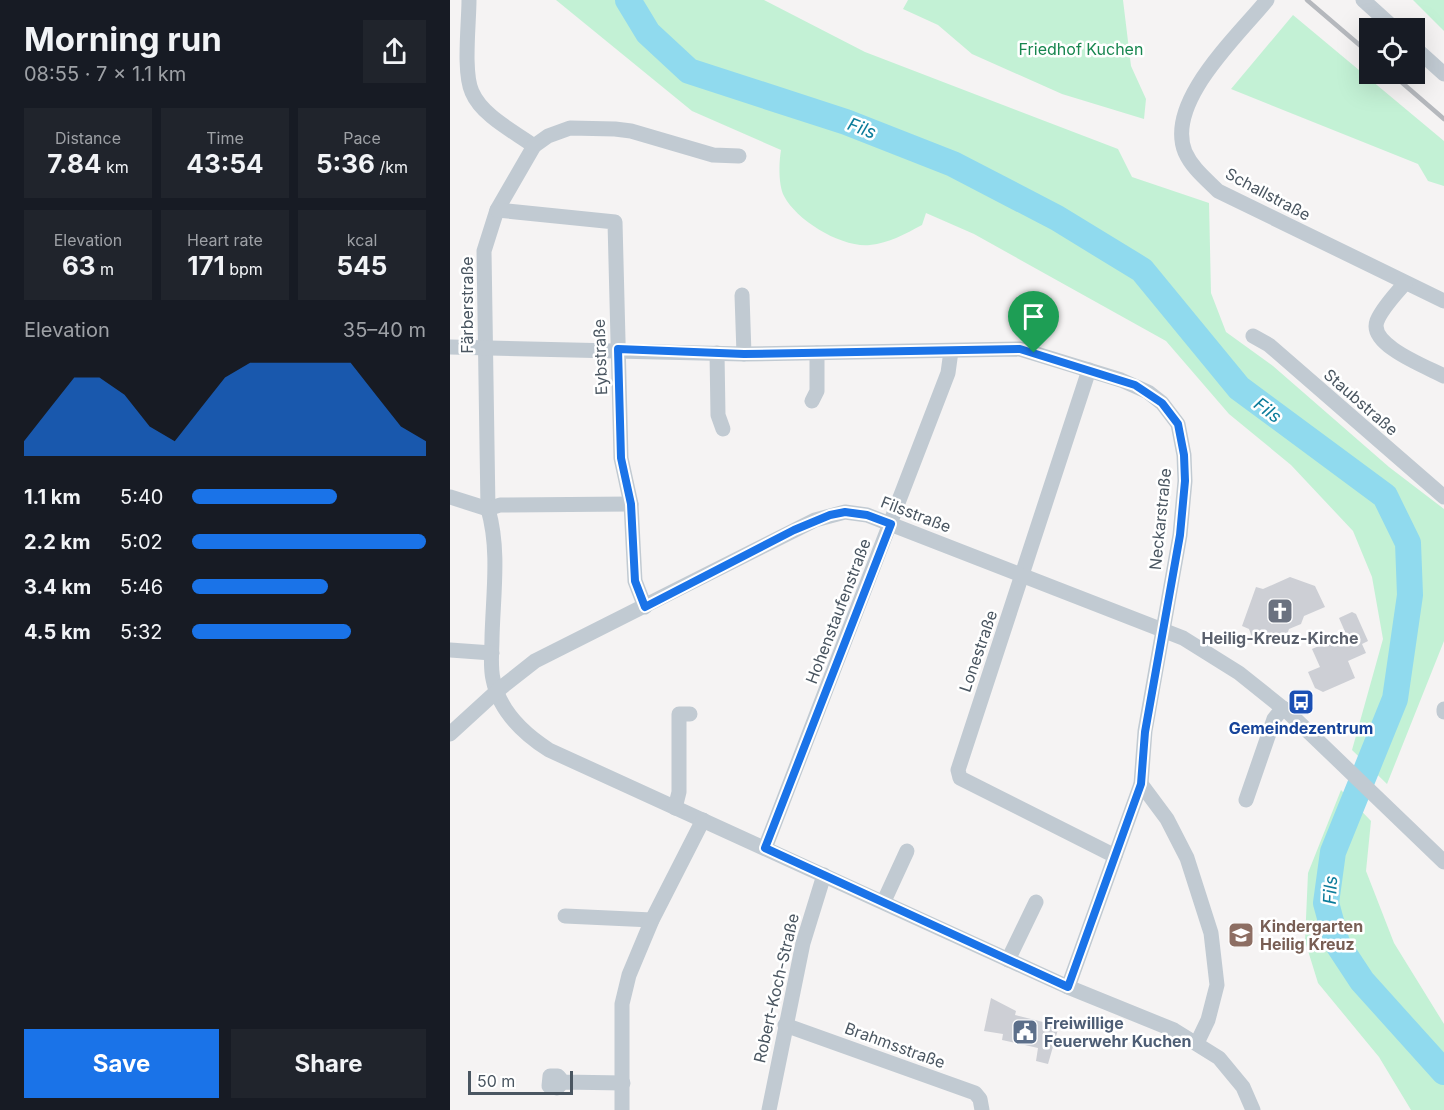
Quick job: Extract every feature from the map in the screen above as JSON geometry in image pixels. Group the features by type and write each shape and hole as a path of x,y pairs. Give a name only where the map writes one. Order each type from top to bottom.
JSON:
{"street":[{"path":"469,0 468,66 471,91 489,112 534,146 544,138 570,128 615,129 631,131 713,154 740,156"},
{"name":"Schallstraße","path":"1267,0 1196,86 1186,106 1181,128 1185,151 1191,163 1218,191 1444,301"},
{"path":"1363,0 1383,18"},
{"path":"1425,57 1444,74"},
{"name":"Färberstraße","path":"497,691 493,681 492,653 495,544 488,509 484,251 497,210 534,146"},
{"name":"Eybstraße","path":"497,210 615,222 621,458 631,504 635,581 645,607"},
{"path":"1404,283 1377,320 1376,328 1381,340 1400,353 1444,376"},
{"path":"742,295 744,354"},
{"name":"Staubstraße","path":"1253,336 1269,345 1444,497"},
{"name":"Neckarstraße","path":"450,347 618,349 717,354 1020,349 1120,380 1148,392 1166,408 1178,424 1184,455 1185,481 1180,535 1145,732 1141,784 1068,987"},
{"name":"Hohenstaufenstraße","path":"765,848 948,373 951,351"},
{"path":"812,400 818,391 817,353"},
{"path":"717,354 718,415 723,429"},
{"name":"Lonestraße","path":"1089,370 1023,576 959,762 960,778 1115,856"},
{"path":"450,497 488,509 500,505 631,504"},
{"name":"Filsstraße","path":"450,734 497,691 535,661 794,530 830,515 845,512 867,515 1183,638 1220,661 1283,708 1444,862"},
{"path":"450,650 492,653"},
{"path":"497,691 515,723 540,744 592,771 1068,987 1149,1019 1197,1043 1219,1058 1231,1072 1243,1087 1253,1110"},
{"path":"1246,800 1274,718 1283,708"},
{"path":"675,808 679,792 679,714 690,714"},
{"path":"1141,784 1167,819 1187,858 1211,933 1217,985 1208,1020 1197,1043"},
{"path":"622,1110 622,1004 629,975 652,920 703,820"},
{"path":"884,902 907,851"},
{"name":"Robert-Koch-Straße","path":"769,1110 784,1025 803,943 824,875"},
{"path":"1008,960 1036,902"},
{"path":"565,916 652,920"},
{"name":"Brahmsstraße","path":"784,1025 975,1093 980,1099 982,1110"},
{"path":"563,1082 623,1083"}],"green space":[{"path":"556,0 764,0 865,52 1118,149 1132,177 1209,203 1211,293 1226,332 1273,366 1389,467 1444,509 1444,641 1387,784 1352,750 1383,639 1372,577 1353,531 1291,465 1229,414 1166,341 974,234 926,213 922,225 897,238 877,244 859,245 821,231 799,215 784,196 779,167 781,150 692,111"},
{"name":"Friedhof Kuchen","path":"908,0 1123,0 1131,66 1146,99 1144,119 1062,94 972,54 938,25 903,9"},
{"path":"1413,0 1444,0 1444,31"},
{"path":"1293,15 1359,70 1359,84 1376,84 1444,141 1444,186 1428,181 1418,164 1231,89"},
{"path":"1341,790 1371,821 1366,871 1394,943 1444,1024 1444,1110 1411,1110 1379,1057 1318,983 1305,941 1308,873"}],"building":[{"name":"Heilig-Kreuz-Kirche","path":"1290,577 1315,586 1325,607 1304,616 1301,624 1289,629 1286,637 1271,644 1252,637 1249,629 1242,626 1256,587 1263,589"},
{"path":"1352,612 1356,614 1368,641 1362,644 1366,653 1348,661 1355,678 1323,692 1315,688 1308,672 1320,667 1312,649 1321,645 1324,647 1345,638 1343,635 1346,634 1339,618"},
{"name":"Freiwillige Feuerwehr Kuchen","path":"991,998 1016,1011 1015,1015 1059,1026 1048,1064 1036,1061 1038,1048 1002,1040 1003,1034 984,1031"}],"waterway":[{"name":"Fils","path":"628,0 648,33 689,71 846,122 953,164 1057,218 1142,270 1239,388 1385,496 1408,543 1410,595 1395,699 1333,852 1326,903 1337,943 1362,981 1444,1072"}],"railway":[{"path":"1307,0 1359,45"},
{"path":"1404,84 1444,119"}],"place":[{"name":"Heilig-Kreuz-Kirche","path":"1280,611"},
{"name":"Gemeindezentrum","path":"1301,702"},
{"name":"Kindergarten Heilig Kreuz","path":"1241,935"},
{"name":"Freiwillige Feuerwehr Kuchen","path":"1025,1032"}],"route":[{"path":"618,349 717,354 1006,349 1020,349 1034,353 1135,385 1148,392 1171,412 1178,424 1184,455 1185,481 1180,535 1145,732 1141,784 1068,987 765,848 891,524 867,515 845,512 815,520 645,607 635,581 631,504 621,458 618,349"}]}
